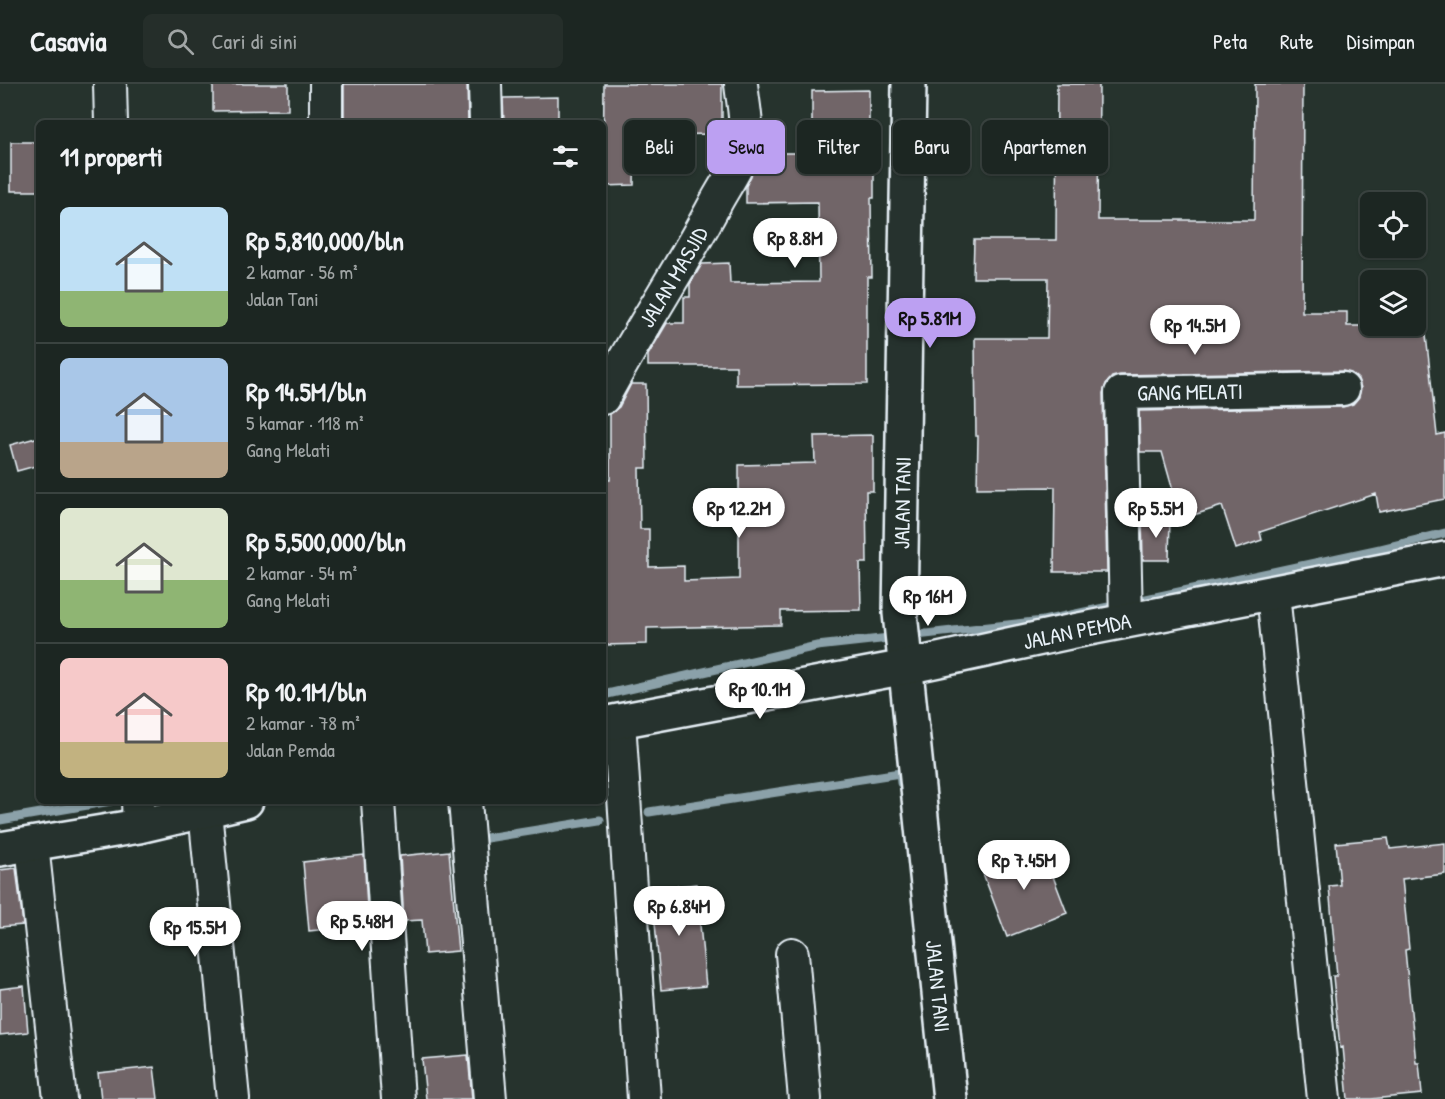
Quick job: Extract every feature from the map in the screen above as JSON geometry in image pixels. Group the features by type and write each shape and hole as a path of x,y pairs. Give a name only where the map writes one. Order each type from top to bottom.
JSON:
{"street":[{"path":"110,84 111,120"},
{"path":"326,84 326,120"},
{"path":"485,84 486,120"},
{"name":"JALAN MASJID","path":"606,392 630,347 695,242 737,164 745,144 741,84"},
{"name":"JALAN TANI","path":"909,84 900,613 950,1099"},
{"name":"GANG MELATI","path":"1126,621 1121,393 1343,389"},
{"name":"JALAN PEMDA","path":"611,722 906,658 1126,621 1445,559"},
{"path":"1273,592 1324,1099"},
{"path":"611,722 644,1099"},
{"path":"0,849 32,845 138,811 205,811 234,804"},
{"path":"378,804 398,1099"},
{"path":"465,804 490,1099"},
{"path":"205,811 233,1099"},
{"path":"32,845 60,1099"},
{"path":"792,954 805,1099"}],"building":[{"path":"213,84 288,84 288,110 213,111"},
{"path":"344,84 467,84 468,120 344,120"},
{"path":"604,84 722,84 722,120 707,120 707,134 695,134 695,120 624,120 624,174 634,174 634,185 606,186 606,120 604,120"},
{"path":"1057,84 1099,84 1099,120 1057,120"},
{"path":"1255,84 1303,84 1302,312 1347,312 1347,326 1360,326 1360,336 1426,335 1437,435 1445,433 1445,499 1379,512 1376,494 1260,532 1262,540 1236,549 1222,506 1181,519 1162,452 1140,452 1139,411 1343,407 1353,404 1359,397 1361,388 1358,379 1351,373 1343,371 1120,375 1112,377 1103,393 1107,572 1054,572 1055,487 977,488 975,338 1047,338 1048,278 973,278 974,240 1056,240 1056,174 1098,174 1098,220 1254,220"},
{"path":"869,90 869,120 812,120 812,91"},
{"path":"558,97 558,120 504,120 503,98"},
{"path":"11,142 36,142 36,191 11,191"},
{"path":"785,153 797,153 797,174 874,174 874,198 871,198 872,277 867,277 867,384 736,385 736,366 648,366 648,355 667,323 684,323 684,297 690,297 690,284 702,264 729,263 730,283 819,282 818,202 746,203 746,186 751,174 785,174"},
{"path":"631,384 646,384 647,468 639,468 640,529 649,529 649,567 684,566 684,581 739,579 739,465 815,463 814,436 873,435 873,491 866,491 867,563 860,563 861,610 781,611 781,625 647,628 647,644 606,645 606,480 610,480 610,414 619,407"},
{"path":"36,438 36,466 17,471 10,445"},
{"path":"1170,518 1169,560 1143,560 1142,519"},
{"path":"1388,838 1390,849 1445,843 1445,874 1402,879 1409,949 1405,950 1416,1063 1419,1063 1422,1094 1348,1099 1333,976 1337,976 1329,886 1340,885 1336,843"},
{"path":"1041,845 1067,913 1007,937 981,868"},
{"path":"449,851 458,951 425,954 422,920 404,921 400,856"},
{"path":"364,855 368,925 309,931 303,862"},
{"path":"16,868 23,925 0,927 0,870"},
{"path":"696,884 706,986 661,990 652,889"},
{"path":"24,986 28,1032 0,1035 0,989"},
{"path":"468,1055 472,1099 426,1099 422,1059"},
{"path":"154,1067 158,1099 101,1099 98,1073"}],"waterway":[{"path":"606,694 817,646 1043,621 1445,533"},
{"path":"649,812 900,773 901,783"},
{"path":"0,820 93,804"},
{"path":"474,840 600,820"}]}
